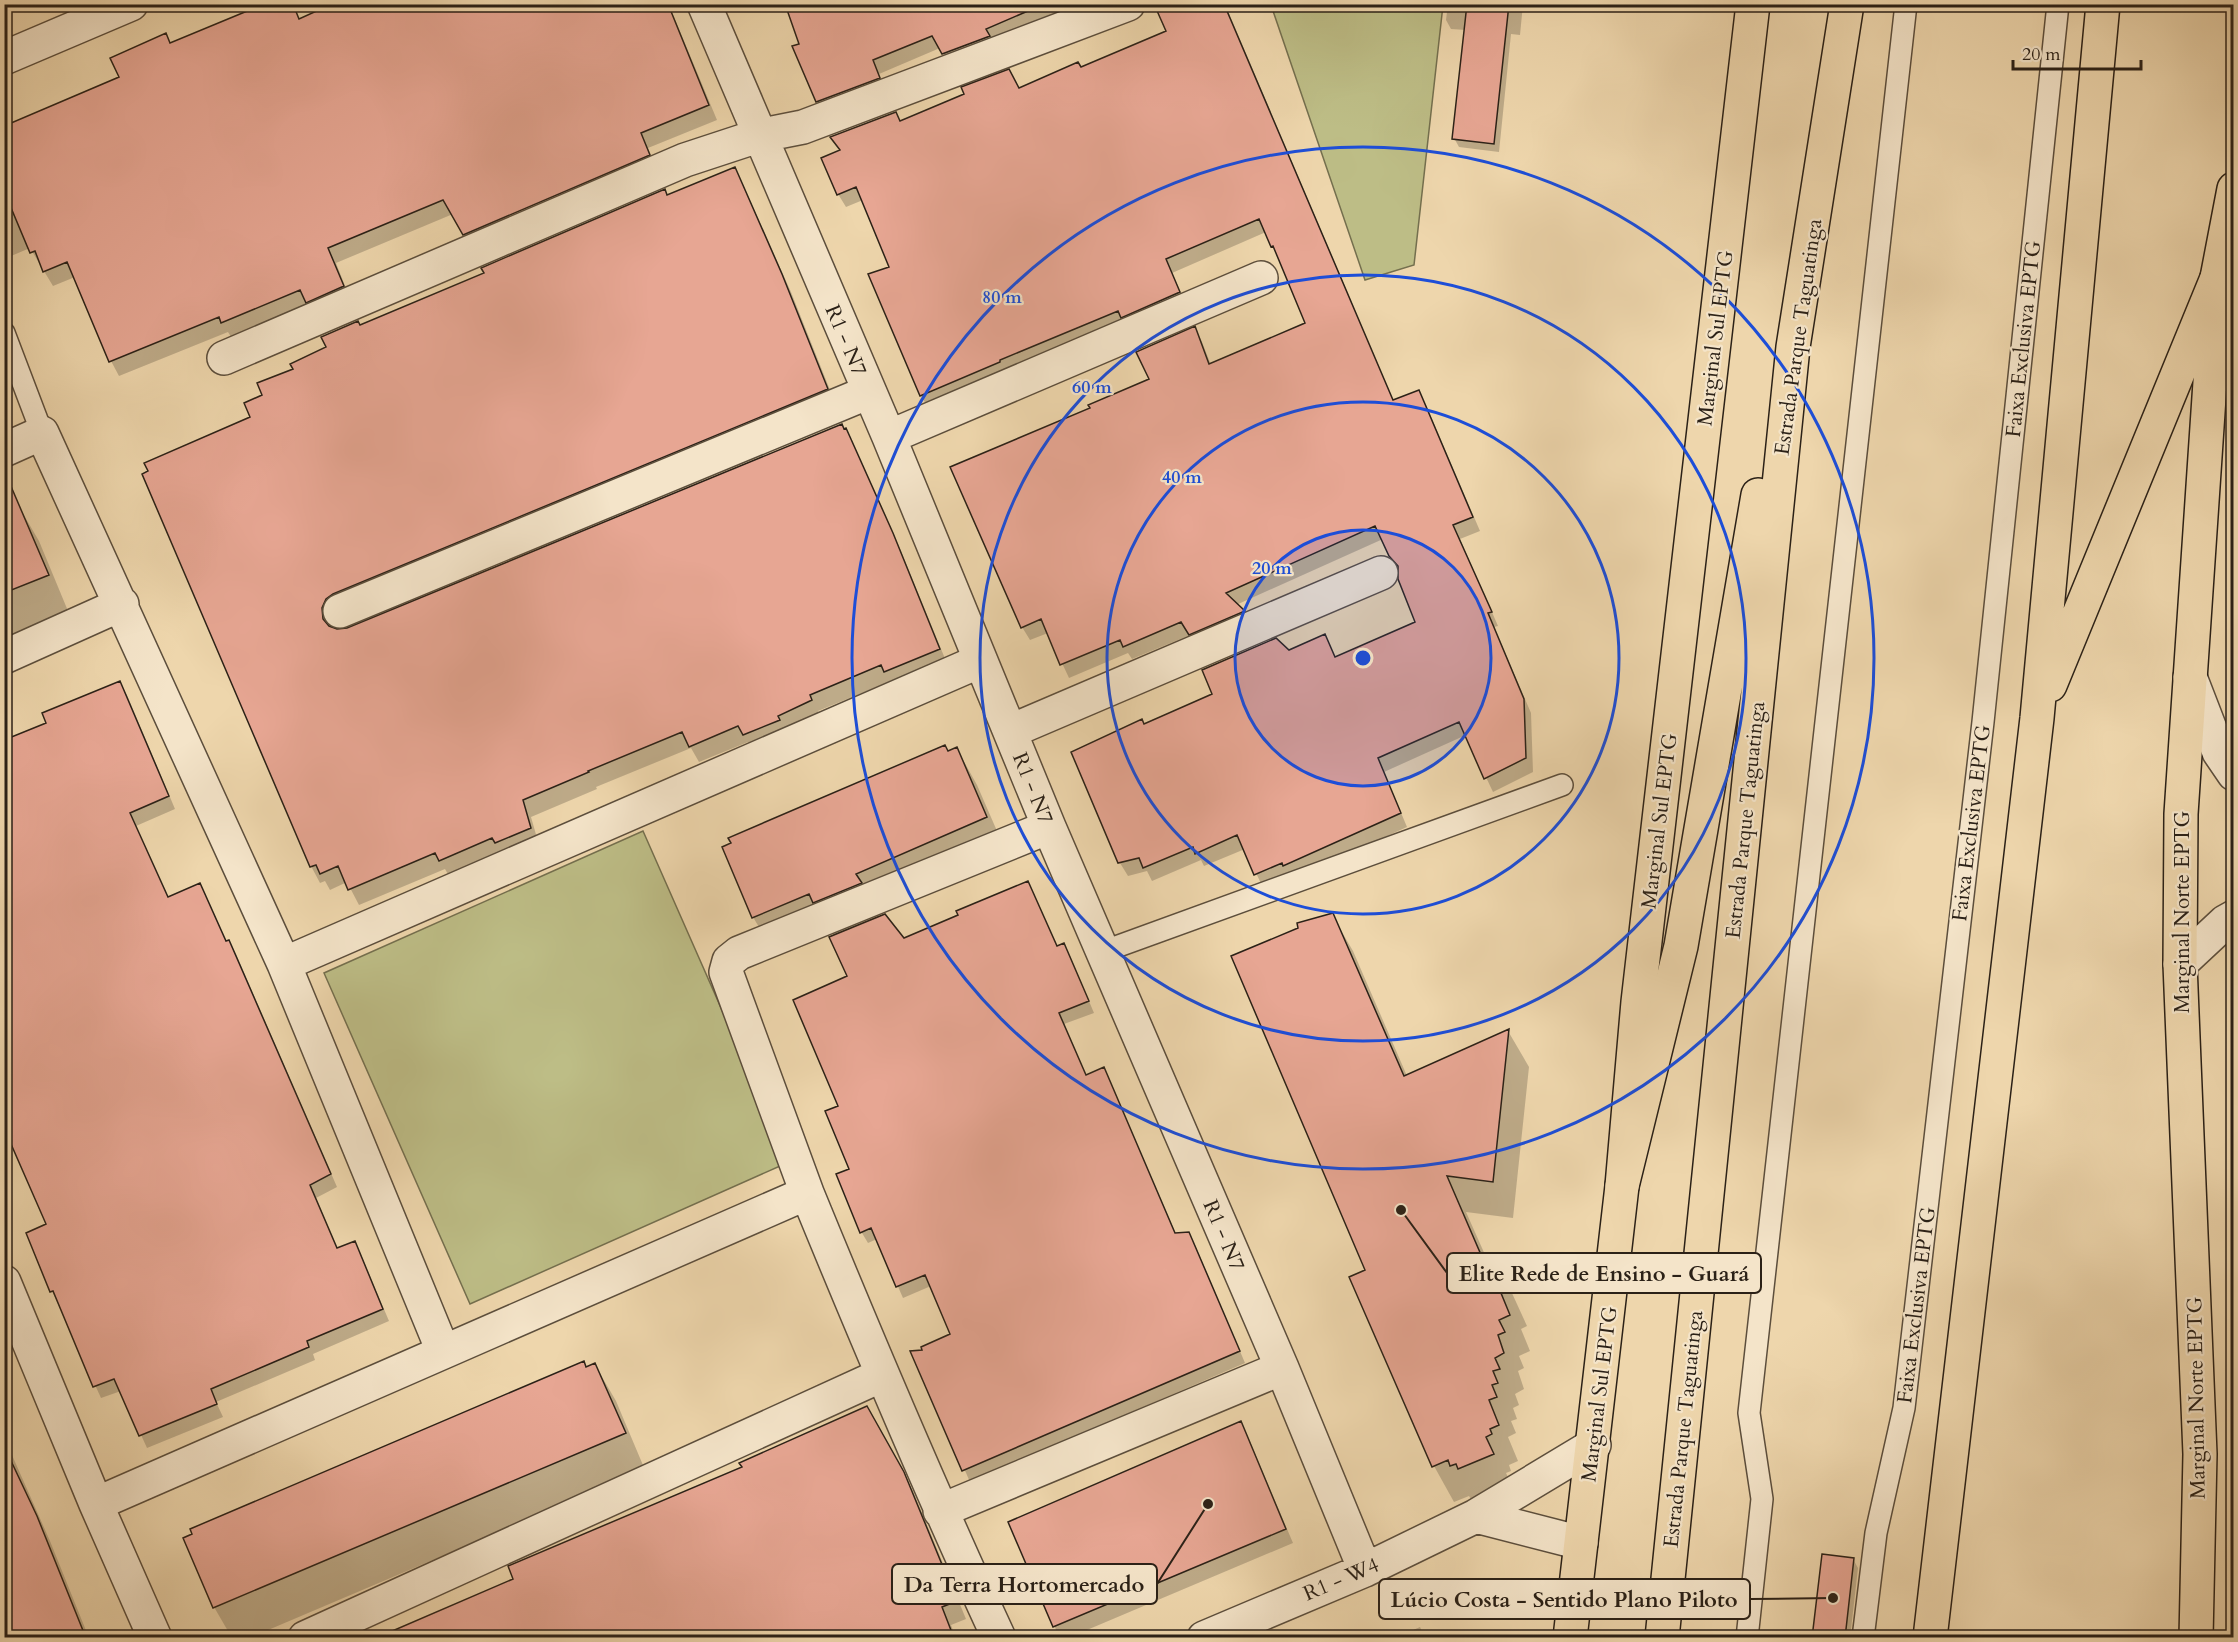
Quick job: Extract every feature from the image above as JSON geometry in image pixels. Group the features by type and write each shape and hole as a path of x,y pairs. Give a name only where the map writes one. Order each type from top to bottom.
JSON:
{"main road":[{"name":"Marginal Sul EPTG","path":"1570,1638 1622,1186 1638,1002 1753,4"},
{"name":"Estrada Parque Taguatinga","path":"1662,1638 1793,347 1847,4"},
{"path":"1930,1638 2037,718 2103,4"},
{"name":"Marginal Norte EPTG","path":"2196,1638 2200,1454 2180,964 2181,814 2217,278 2234,189"},
{"path":"2037,718 2217,278"},
{"path":"1622,1186 1682,946 1760,484 1793,347"}],"street":[{"path":"4,58 131,4"},
{"name":"R1 - N7","path":"704,4 1011,731 1048,827 1282,1368 1365,1570"},
{"path":"224,358 685,160 758,136 803,127 1128,4"},
{"path":"888,437 1261,278"},
{"path":"340,611 868,392"},
{"path":"4,450 42,433 122,604 284,964 443,1351"},
{"path":"1011,731 1381,573"},
{"path":"4,657 122,604"},
{"path":"284,964 980,661"},
{"path":"2190,677 2219,752 2234,774"},
{"path":"999,1638 940,1510 807,1193 726,972 729,961 739,953 1048,827"},
{"path":"2180,964 2224,922 2234,916"},
{"path":"96,1504 807,1193"},
{"path":"4,1282 96,1504 155,1638"},
{"path":"940,1510 1282,1368"},
{"path":"305,1638 344,1630 882,1375"},
{"name":"R1 - W4","path":"1204,1638 1365,1570 1476,1516 1593,1445"},
{"path":"1476,1516 1581,1543"}],"lane":[{"path":"1747,1638 1762,1499 1749,1413 1906,4"},
{"name":"Faixa Exclusiva EPTG","path":"1863,1638 1876,1533 1904,1408 1983,722 2058,4"},
{"path":"4,333 42,433"},
{"path":"1102,952 1562,785"}],"green space":[{"path":"1271,5 1443,5 1414,265 1365,280"},
{"path":"643,831 789,1162 470,1304 324,973"}],"building":[{"path":"264,4 293,4 299,19 332,4 668,4 709,105 641,133 650,155 463,235 443,200 328,248 344,286 306,303 300,290 221,323 219,317 109,362 67,262 43,272 35,251 30,253 4,191 4,126 119,77 110,58 166,33 170,43"},
{"path":"785,4 1042,5 986,29 990,36 942,54 932,36 873,60 880,78 816,102 792,46 799,44"},
{"path":"1154,4 1224,4 1393,400 1419,390 1473,517 1453,525 1492,612 1488,613 1524,699 1526,758 1484,779 1459,722 1378,758 1401,813 1283,866 1282,863 1254,875 1237,835 1195,854 1193,847 1143,868 1139,858 1118,863 1071,752 1142,719 1144,724 1212,694 1202,670 1276,638 1289,650 1325,634 1335,657 1415,622 1398,579 1398,566 1389,556 1375,526 1226,593 1245,611 1189,635 1181,622 1123,647 1120,640 1060,665 1041,619 1021,628 950,467 1090,408 1088,405 1149,379 1136,352 1195,326 1209,364 1305,323 1273,246 1271,247 1259,219 1166,259 1180,292 1121,318 1118,311 920,396 868,274 889,267 856,187 837,195 821,158 840,150 830,137 896,112 900,121 964,94 961,87 1009,69 1019,88 1078,62 1081,67 1166,31"},
{"path":"1467,4 1509,4 1494,144 1452,139"},
{"path":"735,167 782,274 828,389 333,594 326,599 322,608 323,619 329,626 337,629 347,628 842,424 844,429 846,428 893,533 940,649 884,672 881,665 810,695 812,700 778,716 780,720 743,735 738,726 689,747 682,732 523,800 531,828 495,843 492,838 439,861 435,853 348,890 338,866 320,874 316,865 310,867 142,474 148,471 144,463 250,417 244,403 262,395 257,383 293,369 290,364 326,347 321,337 358,321 360,325 484,273 481,268 665,189 667,195"},
{"path":"4,470 49,575 4,593"},
{"path":"120,681 169,796 130,813 168,897 200,883 226,941 229,940 331,1174 310,1185 337,1248 355,1241 383,1309 307,1341 309,1347 211,1389 217,1404 139,1436 114,1379 93,1387 53,1291 50,1292 26,1233 46,1224 4,1128 4,740 46,723 42,713"},
{"path":"945,745 948,751 957,747 987,817 856,874 862,883 813,903 809,894 752,918 722,847 731,843 728,838"},
{"path":"1028,881 1057,946 1064,943 1089,1001 1059,1013 1086,1075 1104,1067 1175,1233 1189,1232 1240,1351 962,1471 910,1351 922,1350 921,1347 950,1334 925,1275 896,1287 871,1228 860,1233 836,1174 849,1169 825,1111 838,1106 793,1000 847,976 829,937 885,914 904,938 958,915 956,911"},
{"path":"1333,913 1404,1076 1509,1029 1493,1182 1447,1176 1482,1257 1491,1254 1507,1290 1501,1293 1510,1315 1499,1320 1505,1332 1498,1335 1504,1353 1495,1358 1500,1369 1493,1371 1498,1383 1492,1385 1497,1397 1489,1400 1499,1425 1490,1429 1492,1434 1486,1437 1494,1454 1458,1469 1456,1464 1450,1466 1448,1460 1432,1467 1349,1277 1365,1270 1231,956 1298,928 1297,923"},
{"path":"584,1361 586,1367 595,1363 626,1433 213,1608 183,1538 192,1534 190,1529"},
{"path":"867,1406 904,1472 957,1601 942,1607 954,1638 376,1638 513,1579 508,1566 742,1467 739,1463"},
{"path":"1241,1421 1286,1529 1053,1627 1008,1522"},
{"path":"4,1446 37,1516 86,1638 4,1638"},
{"path":"1822,1554 1854,1558 1845,1638 1812,1638"}],"place":[{"name":"Elite Rede de Ensino - Guará","path":"1401,1210"},
{"name":"Da Terra Hortomercado","path":"1208,1504"},
{"name":"Lúcio Costa - Sentido Plano Piloto","path":"1833,1598"}]}
